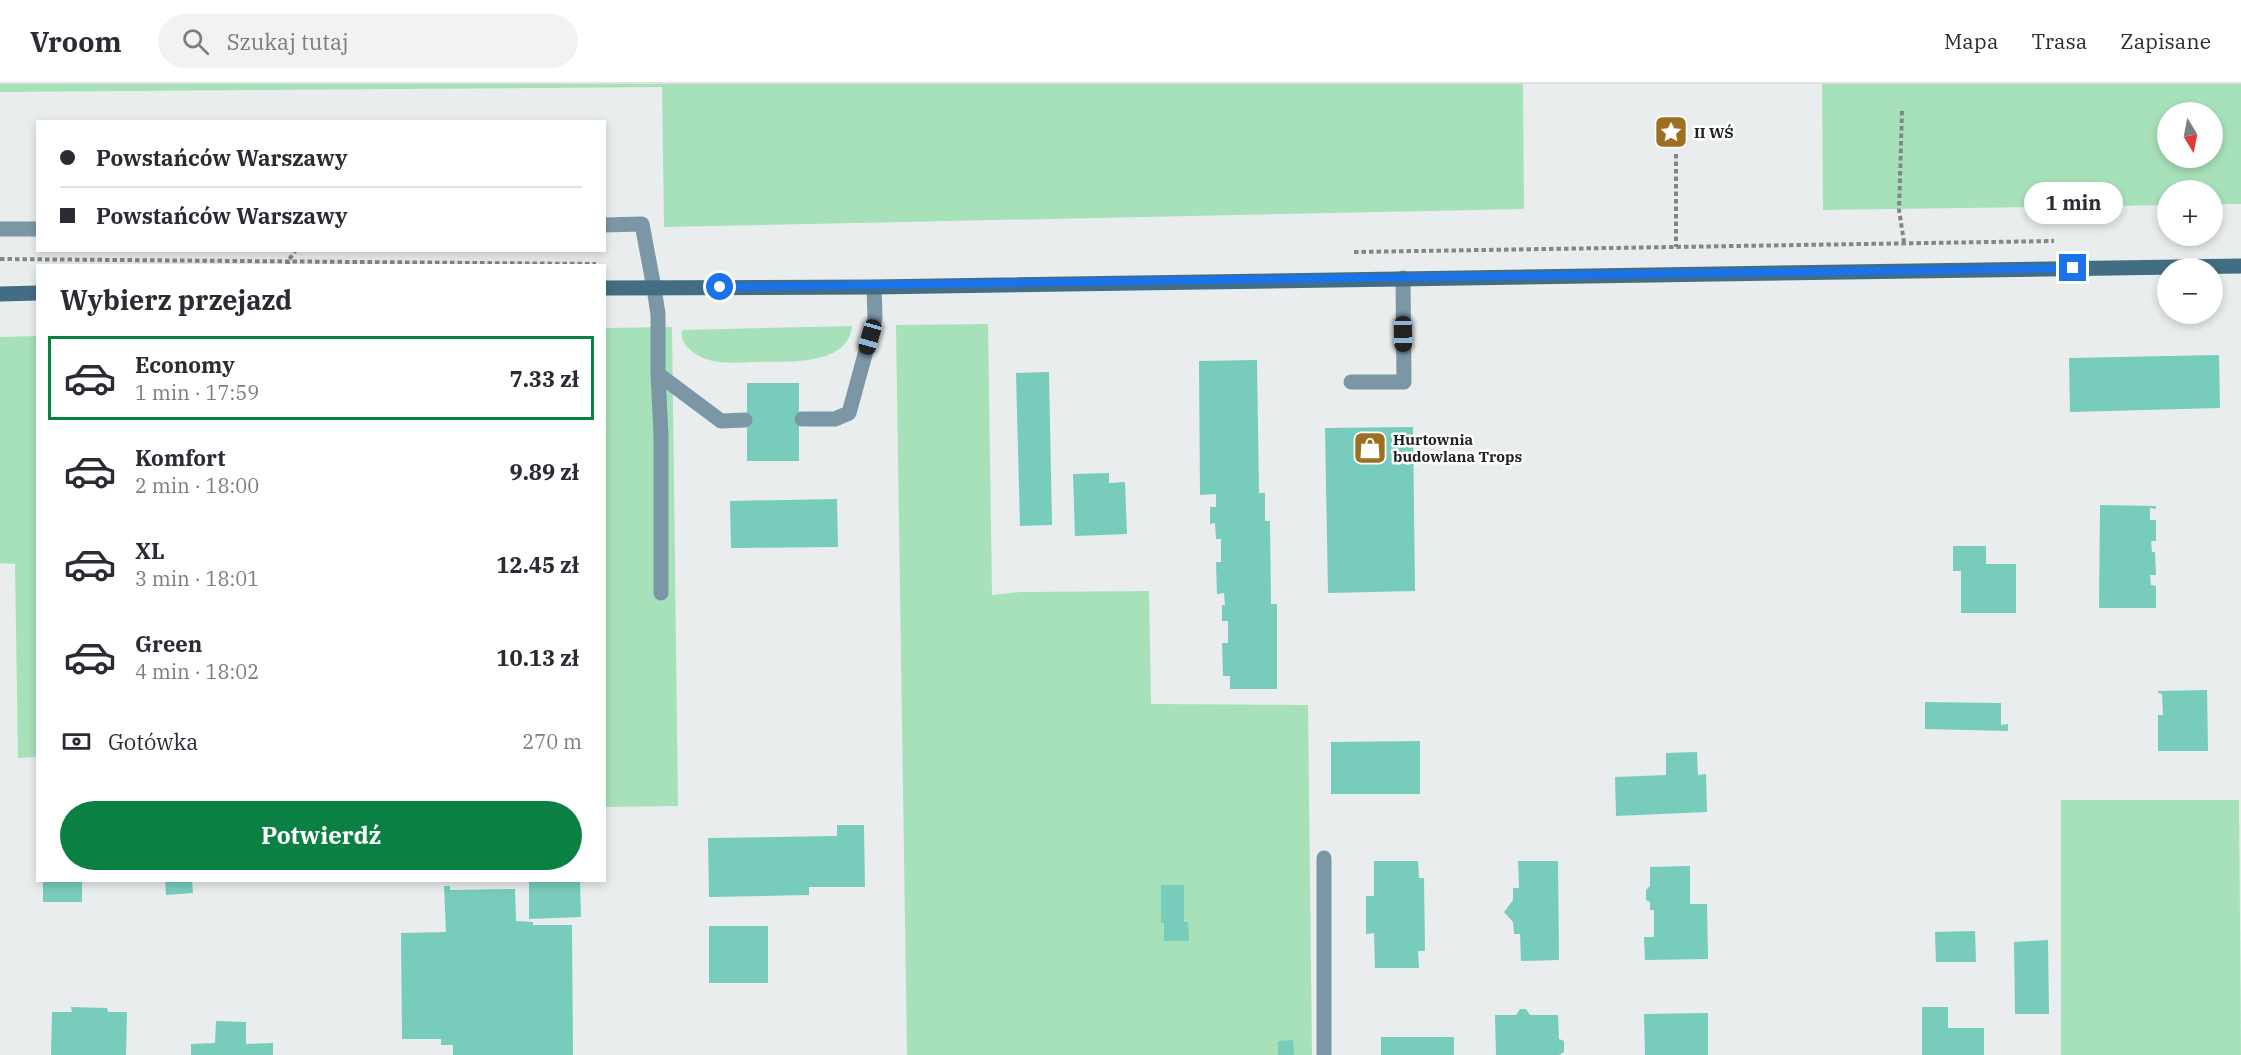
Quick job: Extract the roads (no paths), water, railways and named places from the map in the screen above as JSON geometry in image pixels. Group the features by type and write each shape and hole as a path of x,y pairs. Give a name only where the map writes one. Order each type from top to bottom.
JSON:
{"main road":[{"path":"606,288 874,287 2241,266"},
{"path":"0,294 36,293"}],"street":[{"path":"606,225 642,224 658,314 661,593"},
{"path":"0,229 36,229"},
{"path":"1352,382 1404,382 1403,279"},
{"path":"802,419 835,419 849,413 875,318 874,287"},
{"path":"658,374 721,421 745,420"},
{"path":"1324,858 1324,1055"}],"place":[{"name":"II WŚ","path":"1671,132"},
{"name":"Hurtownia budowlana Trops","path":"1370,448"}]}
